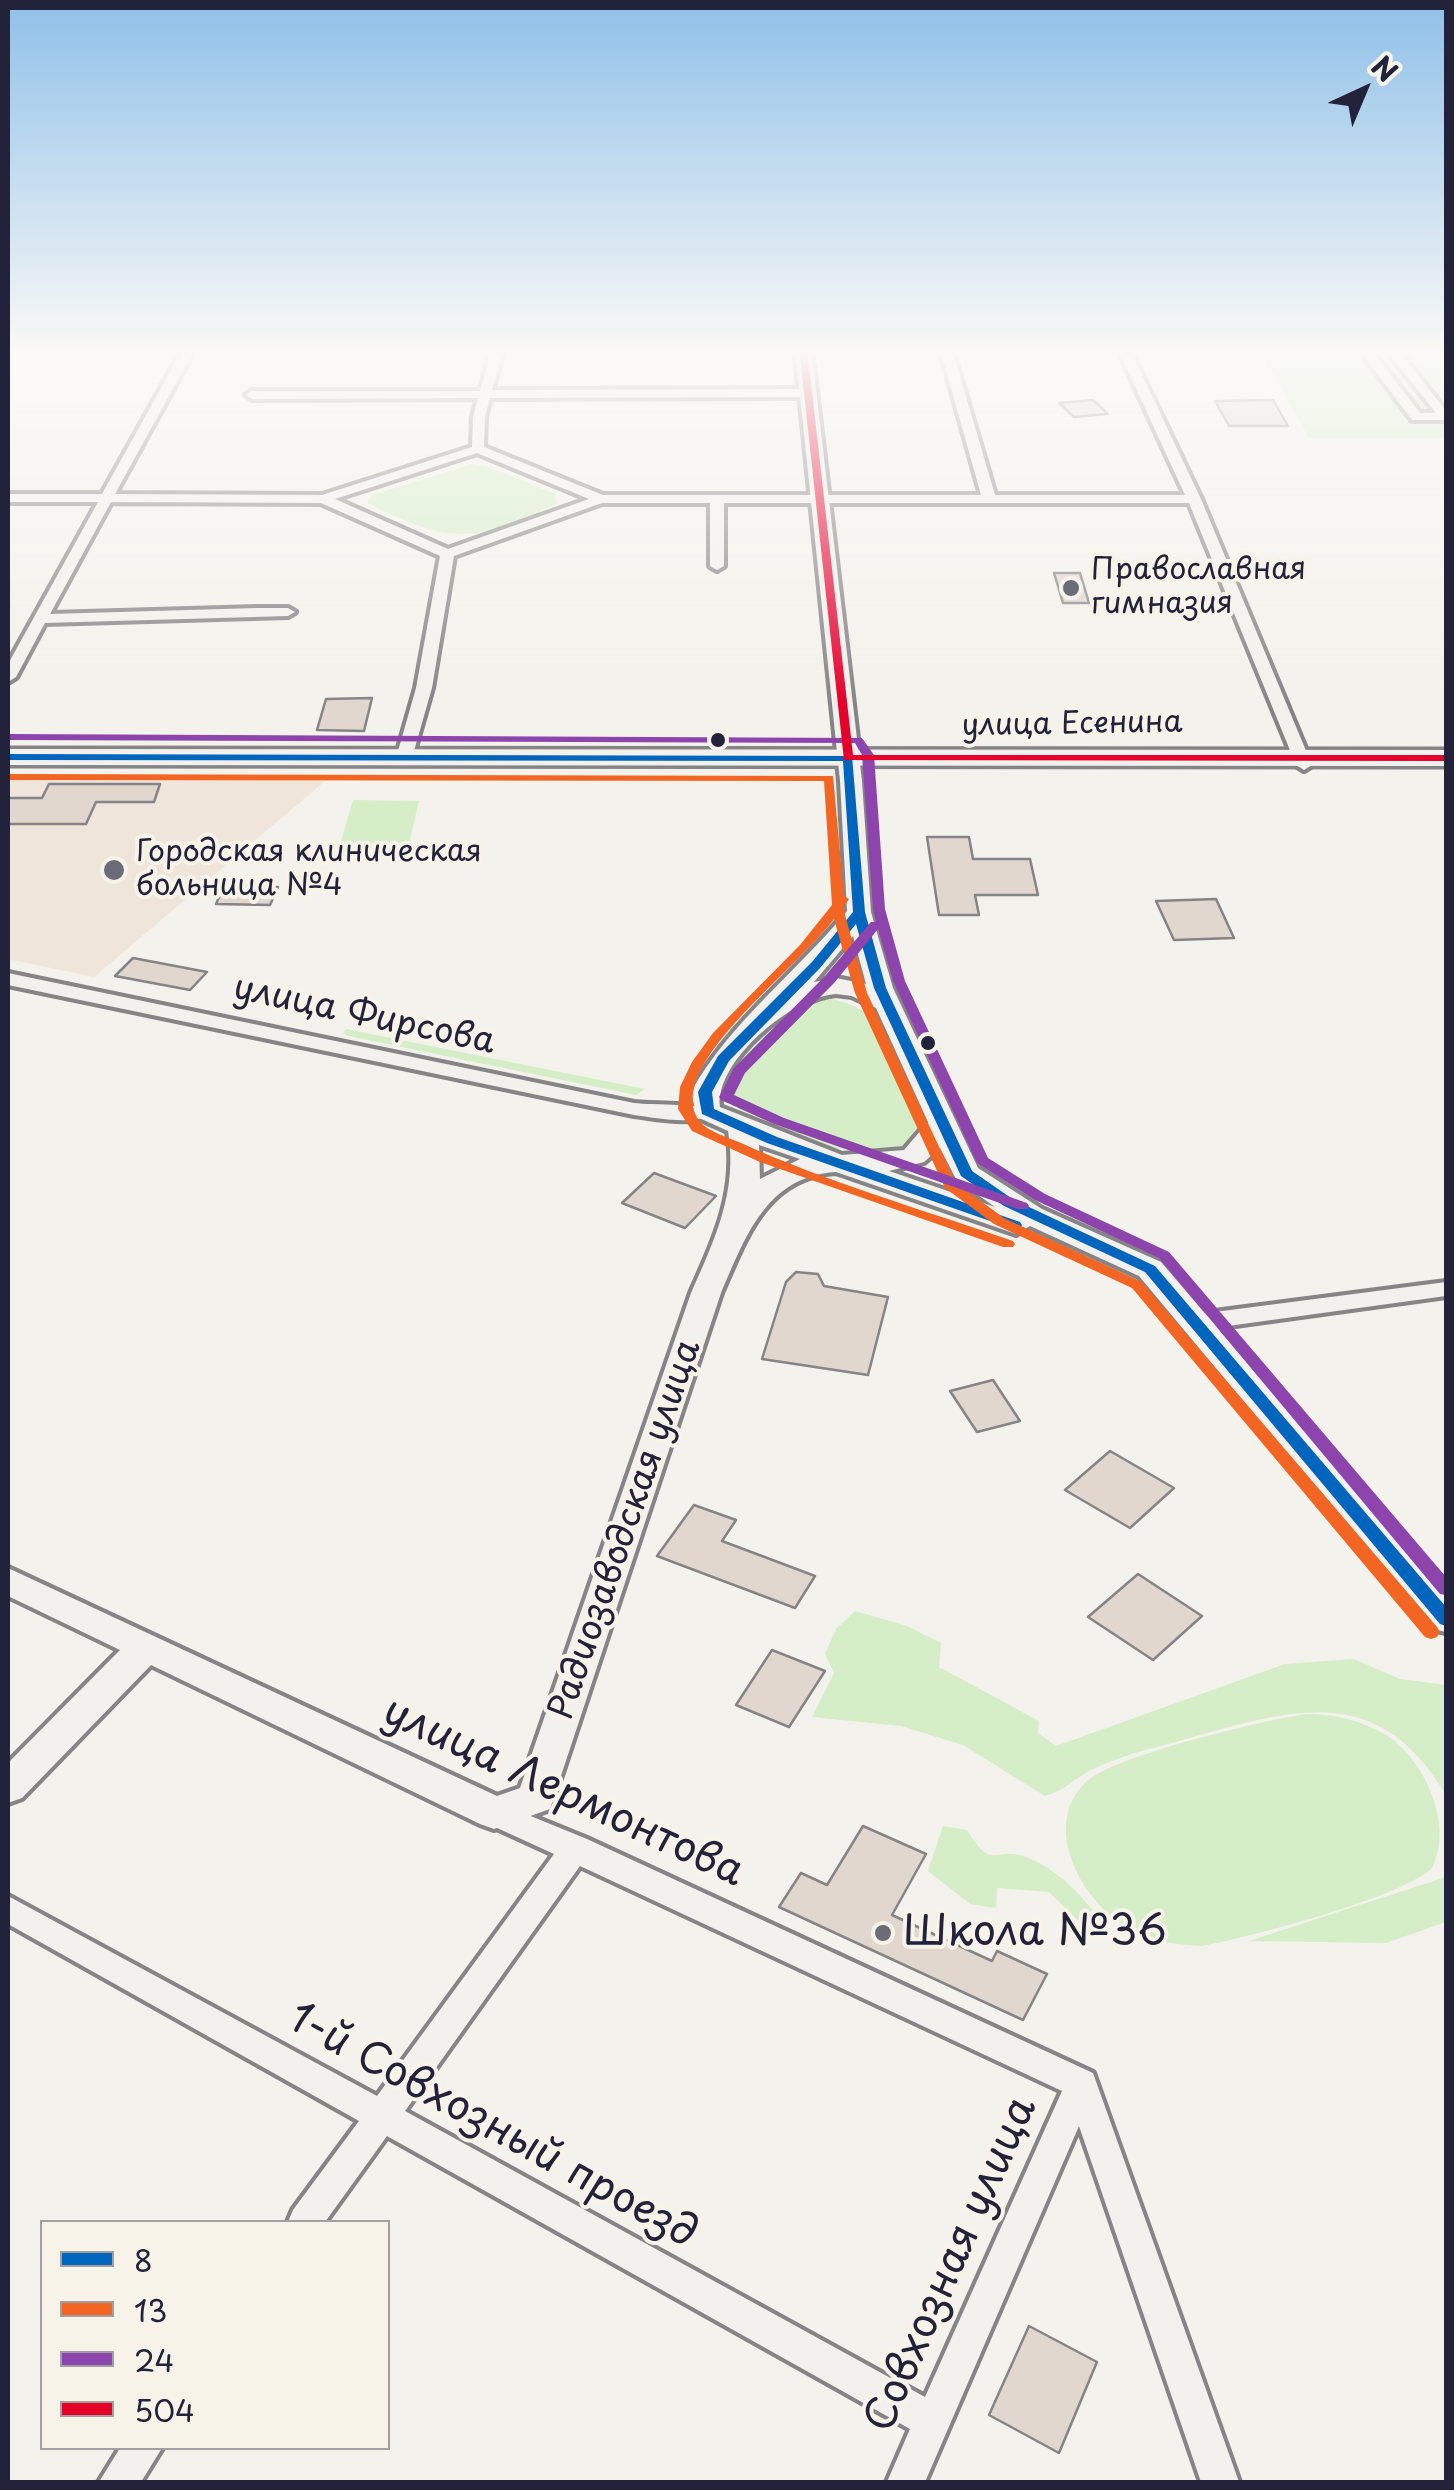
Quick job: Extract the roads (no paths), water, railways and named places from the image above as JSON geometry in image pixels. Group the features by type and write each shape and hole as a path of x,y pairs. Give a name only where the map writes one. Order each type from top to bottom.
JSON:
{"main road":[{"path":"815,472 848,762 860,912 873,992 966,1173 990,1194 1022,1213 1107,1244 1150,1269 1446,1619"},
{"name":"улица Есенина","path":"8,756 698,760 723,766 1446,758"},
{"name":"улица Есенина","path":"1302,761 1446,766"},
{"path":"860,912 816,966 723,1058 705,1092 707,1111 742,1128 1086,1250 1191,1314"},
{"path":"816,966 873,992"},
{"path":"771,1012 804,991 873,992"},
{"path":"736,1222 785,1174 835,1162 881,1164 914,1158 933,1145 942,1121"},
{"path":"736,1222 748,1165 742,1128"},
{"name":"Радиозаводская улица","path":"494,1812 517,1808 536,1798 676,1379 736,1222"},
{"name":"улица Лермонтова","path":"8,1581 494,1812"},
{"path":"8,1787 147,1646"}],"street":[{"path":"8,677 124,472"},
{"path":"8,498 323,499 406,472"},
{"path":"535,472 601,499"},
{"path":"981,472 989,499"},
{"path":"1181,472 1302,761"},
{"path":"323,499 447,554 601,499 1194,499"},
{"path":"717,499 718,566"},
{"path":"404,758 424,688 447,554"},
{"path":"38,619 141,619 164,612 288,612"},
{"name":"улица Фирсова","path":"8,979 634,1109 673,1114 707,1111"},
{"path":"1191,1314 1446,1289"},
{"name":"улица Лермонтова","path":"494,1812 1081,2084"},
{"path":"306,2220 576,1848"},
{"name":"1-й Совхозный проезд","path":"8,1909 934,2422"},
{"path":"1081,2084 1220,2482"},
{"name":"Совхозная улица","path":"906,2482 1081,2084"},
{"path":"118,2482 142,2450"}],"place":[{"name":"Православная гимназия","path":"1071,588"},
{"name":"Городская клиническая больница №4","path":"114,870"},
{"name":"Школа №36","path":"883,1933"}]}
